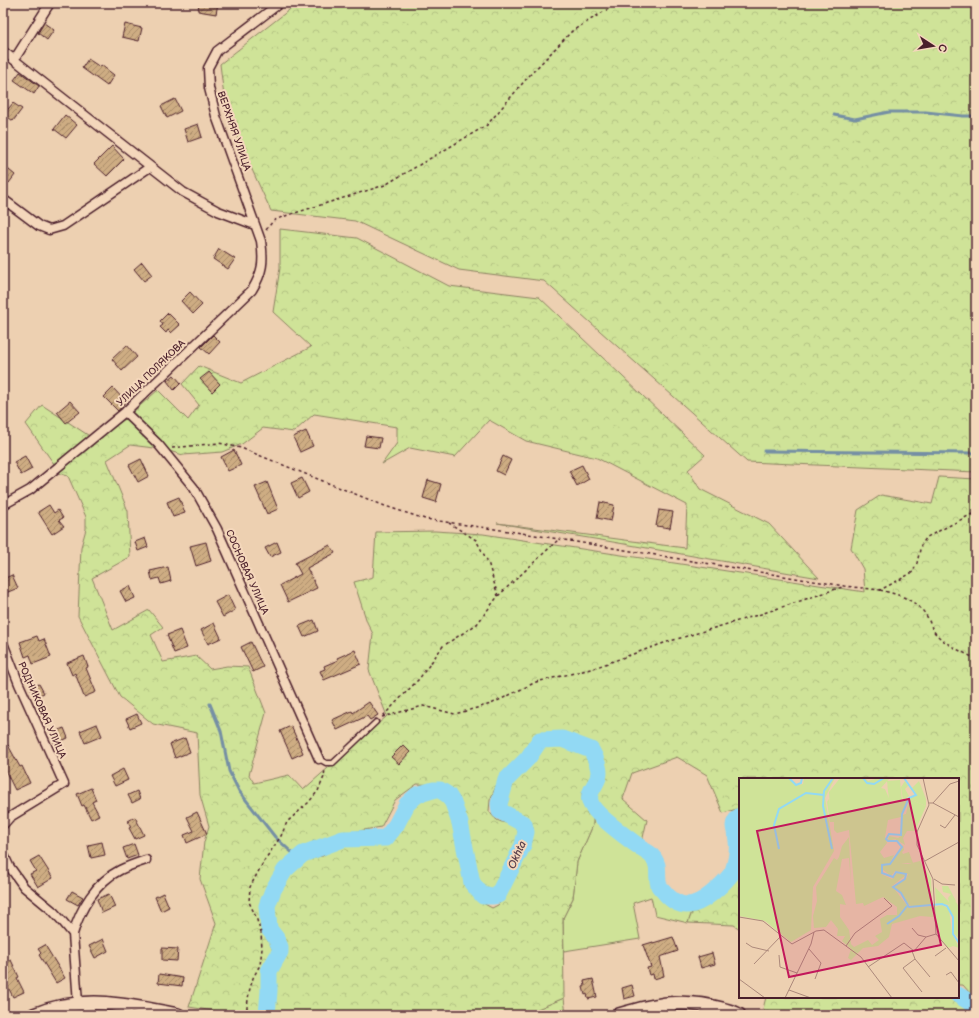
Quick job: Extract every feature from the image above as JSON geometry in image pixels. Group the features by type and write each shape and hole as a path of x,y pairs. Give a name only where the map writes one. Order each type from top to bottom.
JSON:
{"main road":[{"path":"34,1015 49,1009 78,1003 128,1005 178,1015"},
{"path":"619,1015 648,1006 671,1003 708,1006 739,1015"}],"street":[{"path":"14,60 50,3"},
{"name":"ВЕРХНЯЯ УЛИЦА","path":"255,225 216,116 209,88 208,68 217,52 270,6 280,3"},
{"path":"3,51 183,192 218,211 255,225"},
{"path":"3,199 39,226 49,230 63,226 150,167"},
{"name":"УЛИЦА ПОЛЯКОВА","path":"3,505 30,490 125,412 252,290 258,280 264,259 262,241 255,225"},
{"name":"СОСНОВАЯ УЛИЦА","path":"125,412 162,449 194,488 217,528 322,761"},
{"name":"РОДНИКОВАЯ УЛИЦА","path":"3,643 19,684 64,784 10,817 3,825"},
{"path":"3,853 9,866 24,887 53,911 73,934"},
{"path":"78,1003 73,934 77,918 97,887 119,871 146,860"}],"lane":[{"path":"322,761 333,763 376,722"}],"path":[{"path":"262,241 266,230 273,221 385,185 487,125 528,77 572,31 618,3"},
{"path":"162,449 219,443 241,448 385,506 425,519 559,539 844,586 880,590 902,595 918,606 925,614 936,634 950,645 976,659"},
{"path":"880,590 913,572 917,563 921,545 927,537 976,512"},
{"path":"448,522 476,540 488,562 498,596"},
{"path":"559,539 498,596 477,624 443,646 419,679 382,717 423,706 455,714 491,704 536,682 591,669 667,642 761,614 844,586"},
{"path":"246,1015 249,992 253,978 260,965 262,949 261,933 249,902 250,887 264,861 281,836 287,822 308,803 318,791 324,777 322,761"}],"green space":[{"path":"298,3 976,3 976,472 747,462 544,281 459,270 355,221 271,211 226,113 220,64"},
{"path":"280,229 357,238 449,286 539,297 705,455 688,470 700,489 769,524 819,578 497,523 685,548 687,505 597,458 526,441 489,420 455,457 410,448 382,464 397,443 397,427 314,414 294,432 263,428 242,444 222,452 183,455 162,449 130,445 107,460 128,511 130,557 92,578 113,630 149,610 163,627 151,635 163,662 196,656 210,669 227,666 248,667 266,713 249,775 254,783 289,775 303,790 387,716 369,670 373,634 367,622 354,582 373,577 376,532 435,531 483,534 865,592 863,569 851,548 858,510 881,495 932,504 939,477 976,479 976,1000 963,985 959,985 959,778 739,778 739,808 723,813 707,775 677,757 632,773 623,799 647,820 642,842 607,816 595,804 596,793 605,768 595,748 561,735 537,736 524,754 500,777 490,800 489,811 493,816 499,821 513,825 517,829 518,834 514,850 494,890 490,890 481,885 474,876 459,797 443,785 417,784 395,800 381,827 341,834 301,848 280,867 268,887 262,905 263,927 273,951 265,967 262,988 261,1015 239,1015 189,1007 216,923 200,879 204,842 209,826 200,795 197,733 153,724 120,697 78,616 81,547 86,529 86,517 68,476 61,474 26,424 42,405 94,439 125,419 158,390 188,420 199,405 182,384 199,366 241,383 311,347 273,312 280,268"},
{"path":"555,744 565,744 588,755 592,761 594,769 582,793 584,805 593,817 593,825 577,862 573,898 563,918 564,998 523,1015 274,1015 276,971 286,955 285,947 276,931 273,908 279,889 288,873 309,858 323,856 333,847 388,844 396,836 412,807 422,799 442,796 448,800 455,822 466,888 477,900 492,908 498,905 506,895 531,844 533,828 530,822 507,809 506,802 508,790 515,779 531,764 536,754 540,750 544,747"},
{"path":"593,817 630,847 648,857 654,867 655,886 672,907 692,912 688,923 655,915 651,897 633,903 640,939 564,951 563,918 573,898 577,862 593,825"},
{"path":"739,874 739,928 734,925 688,923 692,912 730,887"},
{"path":"564,998 566,1015 523,1015 524,1014"},
{"path":"766,998 949,998 970,1009 974,1015 773,1015 763,1009"},
{"path":"99,1011 129,1015 58,1015 61,1013"}],"building":[{"path":"199,3 218,3 216,14 198,11"},
{"path":"44,23 54,30 47,40 38,33"},
{"path":"125,24 142,28 139,41 122,37"},
{"path":"88,59 100,67 101,65 114,75 107,86 82,68"},
{"path":"20,72 39,86 34,94 14,80"},
{"path":"175,99 181,111 167,118 161,106"},
{"path":"13,103 22,109 13,121 4,114"},
{"path":"65,115 77,125 66,138 54,129"},
{"path":"198,124 202,137 188,142 184,129"},
{"path":"112,146 124,159 107,176 94,164"},
{"path":"3,165 15,175 9,183 3,179"},
{"path":"219,249 235,259 228,269 213,259"},
{"path":"142,262 152,275 144,281 134,269"},
{"path":"190,292 202,305 193,314 181,301"},
{"path":"168,313 180,325 171,333 168,330 166,333 160,327 163,325 160,321"},
{"path":"213,335 220,342 209,354 201,347"},
{"path":"127,345 137,357 122,371 112,359"},
{"path":"209,372 220,384 212,392 200,379"},
{"path":"174,375 181,383 174,390 167,381"},
{"path":"113,388 126,402 118,411 104,397"},
{"path":"70,401 80,412 66,423 57,412"},
{"path":"306,431 313,446 300,452 293,437"},
{"path":"366,436 381,438 379,448 364,446"},
{"path":"234,450 241,465 228,471 221,457"},
{"path":"25,456 32,469 21,475 14,462"},
{"path":"503,456 511,460 504,475 496,471"},
{"path":"141,459 149,476 138,482 129,465"},
{"path":"582,465 589,479 577,486 569,471"},
{"path":"302,478 309,492 298,498 291,483"},
{"path":"428,480 441,484 436,502 423,498"},
{"path":"267,482 278,509 267,514 255,487"},
{"path":"179,497 185,513 173,517 167,502"},
{"path":"600,502 614,505 611,521 597,518"},
{"path":"49,505 54,513 58,510 63,518 59,520 64,526 52,534 38,512"},
{"path":"659,510 673,512 670,528 656,526"},
{"path":"145,538 148,547 138,551 135,542"},
{"path":"206,542 211,561 196,566 190,546"},
{"path":"277,542 281,552 270,557 265,548"},
{"path":"330,545 335,553 307,568 317,588 288,602 280,585 301,574 295,563"},
{"path":"168,567 171,581 161,584 159,578 152,580 150,571"},
{"path":"12,575 18,588 3,594 3,579"},
{"path":"130,586 135,598 126,602 120,591"},
{"path":"228,595 235,610 223,617 215,602"},
{"path":"314,620 318,631 304,637 299,626"},
{"path":"214,623 221,638 208,644 201,630"},
{"path":"180,630 187,648 174,653 167,635"},
{"path":"37,636 39,641 44,639 51,657 33,664 30,655 25,657 20,642"},
{"path":"251,642 263,667 253,672 241,647"},
{"path":"355,650 361,664 324,680 320,671 325,669 324,666"},
{"path":"84,656 88,667 86,668 96,692 84,697 75,673 72,675 67,663"},
{"path":"39,684 44,693 35,697 31,688"},
{"path":"369,702 378,715 370,720 367,716 337,730 332,720 352,711 353,713"},
{"path":"137,714 141,723 130,728 126,719"},
{"path":"97,724 102,736 85,743 80,731"},
{"path":"291,726 303,753 292,758 280,731"},
{"path":"64,728 68,738 55,744 51,733"},
{"path":"185,738 190,752 175,758 170,744"},
{"path":"8,745 20,767 22,766 30,783 15,790 3,766 3,747"},
{"path":"403,745 410,752 399,764 391,757"},
{"path":"123,769 128,780 115,786 110,776"},
{"path":"91,788 96,800 92,802 99,815 91,819 84,805 82,806 77,794"},
{"path":"137,791 140,799 132,803 128,795"},
{"path":"197,812 207,834 187,843 184,835 194,831 187,817"},
{"path":"135,817 144,835 135,839 129,828 131,827 128,821"},
{"path":"102,842 105,855 91,858 88,845"},
{"path":"134,844 138,855 127,859 123,848"},
{"path":"39,856 53,878 38,887 30,874 36,871 30,861"},
{"path":"72,891 83,897 78,905 67,899"},
{"path":"163,893 169,907 161,911 155,897"},
{"path":"109,894 115,907 102,913 97,899"},
{"path":"673,937 678,951 660,957 664,976 654,979 653,974 649,975 647,968 651,967 643,945"},
{"path":"103,939 108,951 95,958 89,946"},
{"path":"45,945 65,978 56,983 39,955 41,953 38,949"},
{"path":"162,948 178,949 177,961 162,960"},
{"path":"712,953 715,964 701,968 698,957"},
{"path":"11,960 19,977 17,978 24,992 13,997 3,977 3,964"},
{"path":"159,974 183,978 182,986 158,983"},
{"path":"593,979 597,997 588,999 587,994 585,995 583,987 585,986 584,981"},
{"path":"632,985 635,996 624,999 622,988"}],"waterway":[{"path":"834,115 855,119 889,112 926,112 976,116"},
{"path":"764,451 976,453"},
{"path":"210,704 221,731 229,771 239,791 275,837 298,858"},
{"name":"Okhta","path":"267,1015 269,971 280,952 280,947 276,938 269,929 267,906 273,890 285,870 303,854 343,839 386,838 396,825 407,804 417,795 433,790 440,790 448,795 453,803 460,823 472,883 483,896 498,895 523,845 526,832 524,824 500,811 499,804 506,780 528,758 540,740 562,739 591,750 598,764 599,770 597,780 590,794 592,806 612,826 651,855 656,863 659,886 672,900 679,904 693,904 706,898 713,893 732,873 737,848 734,825 739,817"},
{"name":"Okhta","path":"959,996 976,1006"}]}
